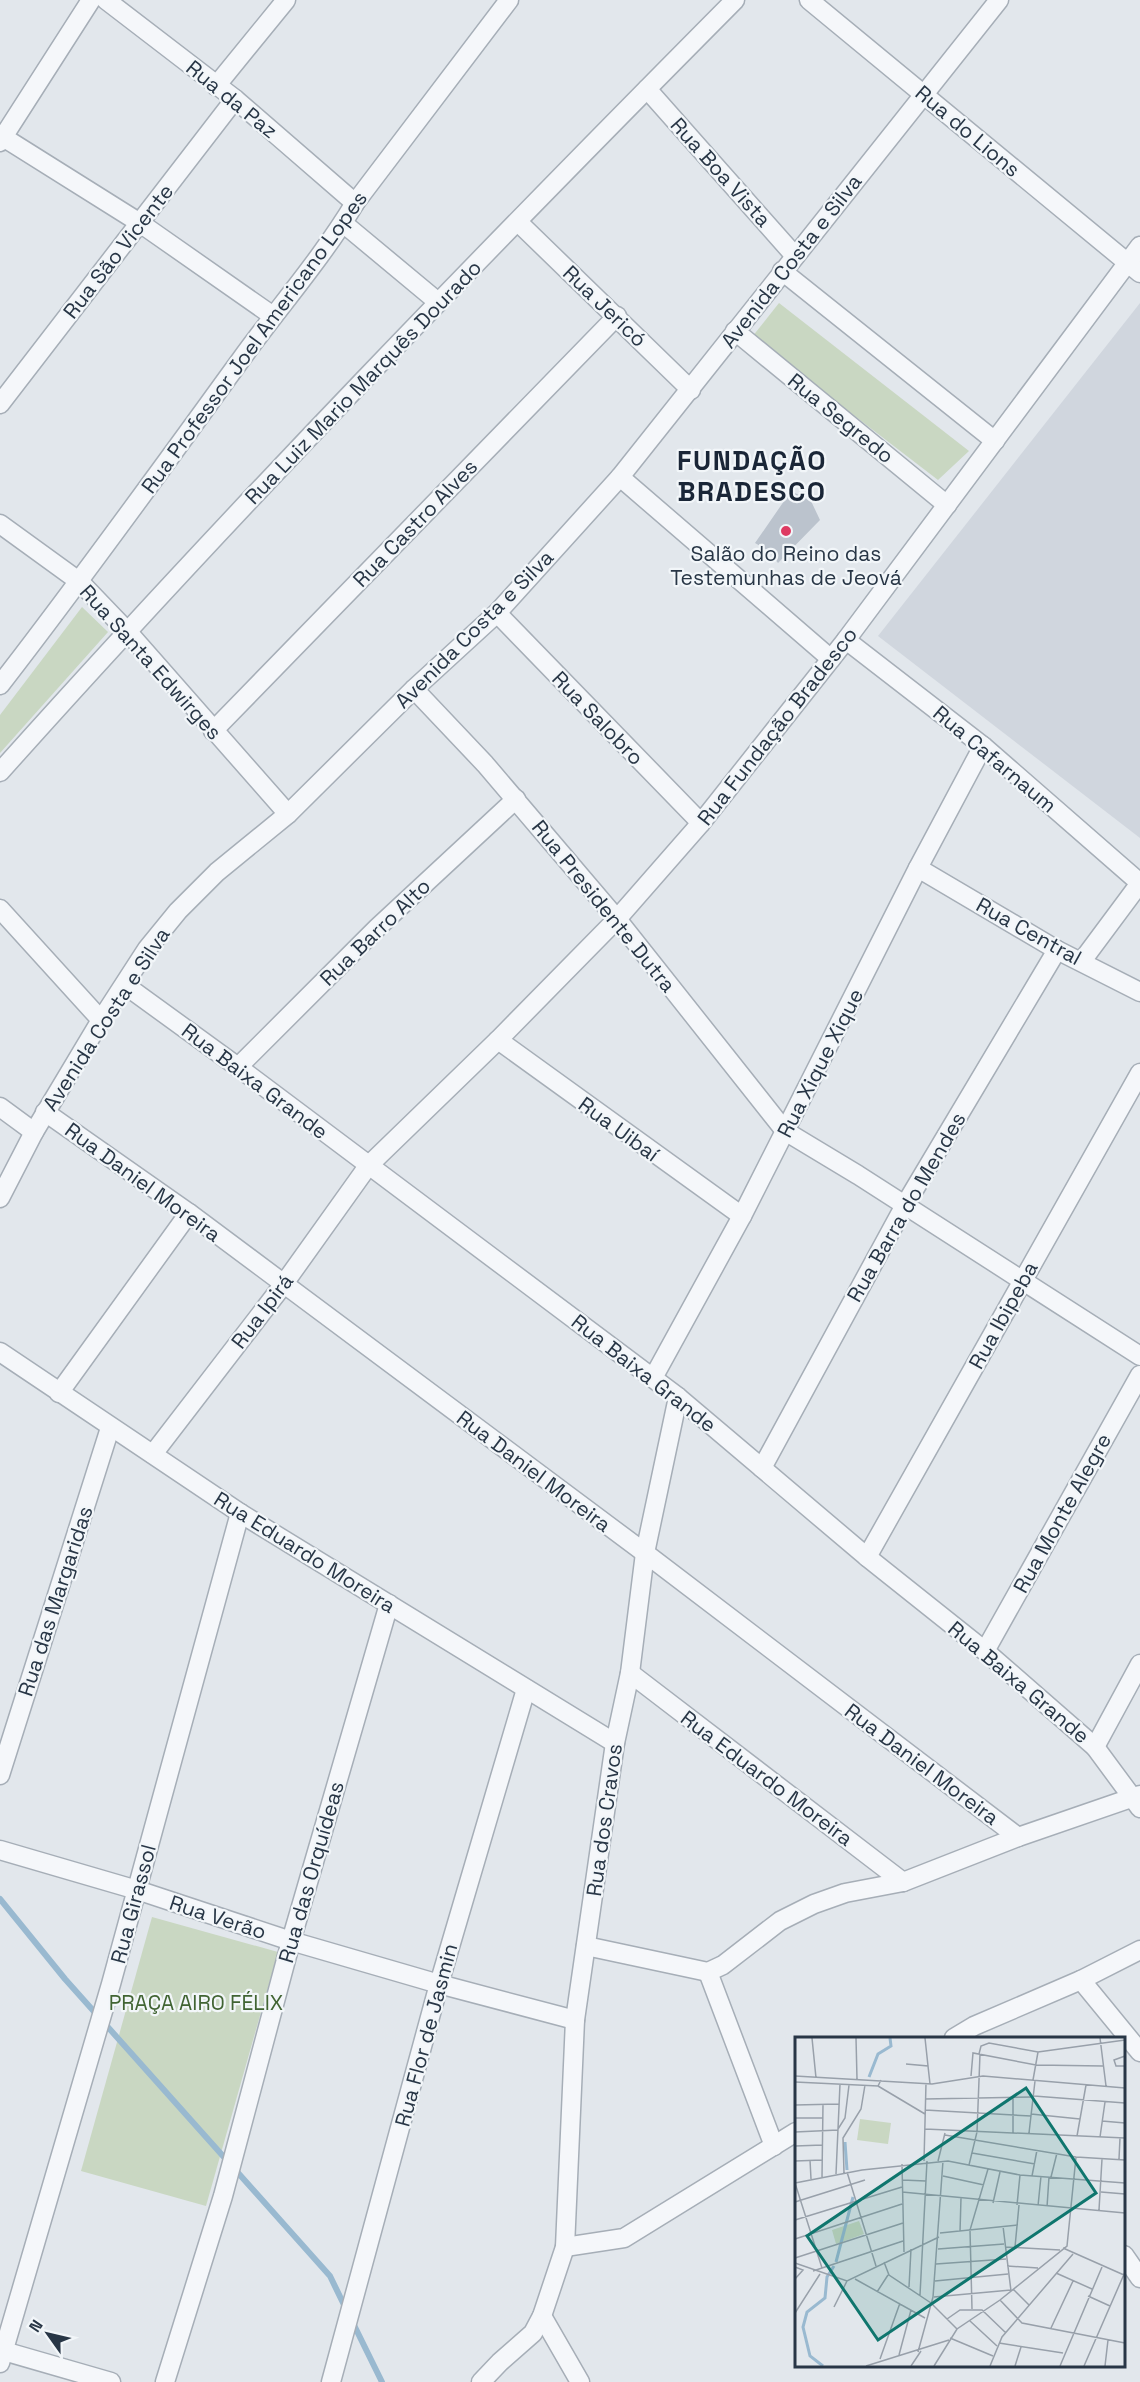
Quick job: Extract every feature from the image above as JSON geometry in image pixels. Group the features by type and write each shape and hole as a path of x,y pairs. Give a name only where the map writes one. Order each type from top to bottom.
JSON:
{"street":[{"path":"91,0 2,139 140,223 273,316"},
{"name":"Rua da Paz","path":"106,0 235,99 355,203"},
{"path":"216,86 286,0"},
{"name":"Rua Professor Joel Americano Lopes","path":"0,685 80,582 343,223 355,203 509,0"},
{"name":"Rua Luiz Mario Marquês Dourado","path":"0,772 127,630 438,302 735,0"},
{"name":"Rua do Lions","path":"809,0 1134,268"},
{"name":"Avenida Costa e Silva","path":"0,1198 45,1112 101,1020 147,949 178,911 217,872 288,814 414,689 496,613 620,477 999,0"},
{"name":"Rua Boa Vista","path":"647,89 795,256"},
{"name":"Rua São Vicente","path":"0,404 235,99"},
{"name":"Rua Jericó","path":"518,222 691,390"},
{"path":"343,223 438,302"},
{"name":"Rua Fundação Bradesco","path":"368,1166 498,1040 617,919 701,823 846,640 995,441 1134,268 1140,246"},
{"path":"782,271 995,441"},
{"name":"Rua Castro Alves","path":"213,731 617,316"},
{"name":"Rua Segredo","path":"735,332 947,505"},
{"path":"620,477 831,658"},
{"name":"Rua Santa Edwirges","path":"0,524 80,582 127,630 288,814"},
{"name":"Rua Salobro","path":"496,613 701,823"},
{"name":"Rua Cafarnaum","path":"846,640 983,746 1140,883"},
{"name":"Rua Presidente Dutra","path":"414,689 516,799 617,919 785,1131 1140,1356"},
{"name":"Rua Xique Xique","path":"652,1377 742,1216 918,868 983,746"},
{"name":"Rua Barro Alto","path":"238,1067 377,928 516,799"},
{"name":"Rua Central","path":"918,868 1057,950 1140,992"},
{"path":"1082,961 1140,883"},
{"path":"0,909 101,1020"},
{"name":"Rua Barra do Mendes","path":"762,1468 905,1205 1057,950"},
{"name":"Rua Baixa Grande","path":"124,985 238,1067 678,1397 867,1557 985,1651 1095,1747 1137,1800"},
{"name":"Rua Uibaí","path":"498,1040 742,1216"},
{"name":"Rua Ibipeba","path":"867,1557 1140,1073"},
{"path":"0,1107 34,1132"},
{"name":"Rua Daniel Moreira","path":"45,1112 189,1213 645,1553 1018,1837"},
{"name":"Rua Ipirá","path":"153,1454 283,1285 368,1166"},
{"path":"59,1393 189,1213"},
{"name":"Rua Eduardo Moreira","path":"0,1352 110,1428 240,1513 615,1743"},
{"name":"Rua Monte Alegre","path":"985,1651 1140,1375"},
{"name":"Rua dos Cravos","path":"481,2382 533,2332 542,2316 566,2247 575,2020 615,1743 630,1673 645,1553 678,1397"},
{"name":"Rua das Margaridas","path":"0,1775 110,1428"},
{"name":"Rua Girassol","path":"1,2355 111,1984 240,1513"},
{"name":"Rua das Orquídeas","path":"165,2382 223,2196 291,1941 388,1604"},
{"path":"1095,1747 1140,1664"},
{"name":"Rua Eduardo Moreira","path":"630,1673 903,1882"},
{"name":"Rua Flor de Jasmin","path":"332,2382 439,1984 526,1689"},
{"path":"586,1946 708,1972 723,1965 780,1921 814,1904 845,1893 903,1882 1018,1837 1137,1800"},
{"name":"Rua Verão","path":"0,1850 137,1890 291,1941 575,2020"},
{"path":"958,2037 977,2032 1140,1950"},
{"path":"708,1972 774,2146"},
{"path":"1081,1980 1140,2052"},
{"path":"566,2247 624,2238 795,2133"},
{"path":"1125,2256 1140,2277"},
{"path":"542,2316 580,2382"},
{"path":"1,2355 111,2382"}],"shaded area":[{"path":"1140,303 1140,838 878,636"}],"green space":[{"path":"779,303 969,451 938,480 752,337"},
{"path":"82,607 108,632 0,753 0,715"},
{"name":"PRAÇA AIRO FÉLIX","path":"152,1917 278,1952 206,2206 81,2171"}],"building":[{"name":"Salão do Reino das Testemunhas de Jeová","path":"791,491 811,501 820,520 778,563 769,551 755,543"}],"waterway":[{"path":"0,1899 65,1979 330,2276 346,2309"},
{"path":"352,2321 382,2382"}],"place":[{"name":"Salão do Reino das Testemunhas de Jeová","path":"786,531"}],"district":[{"name":"FUNDAÇÃO BRADESCO","path":"752,476"}]}
